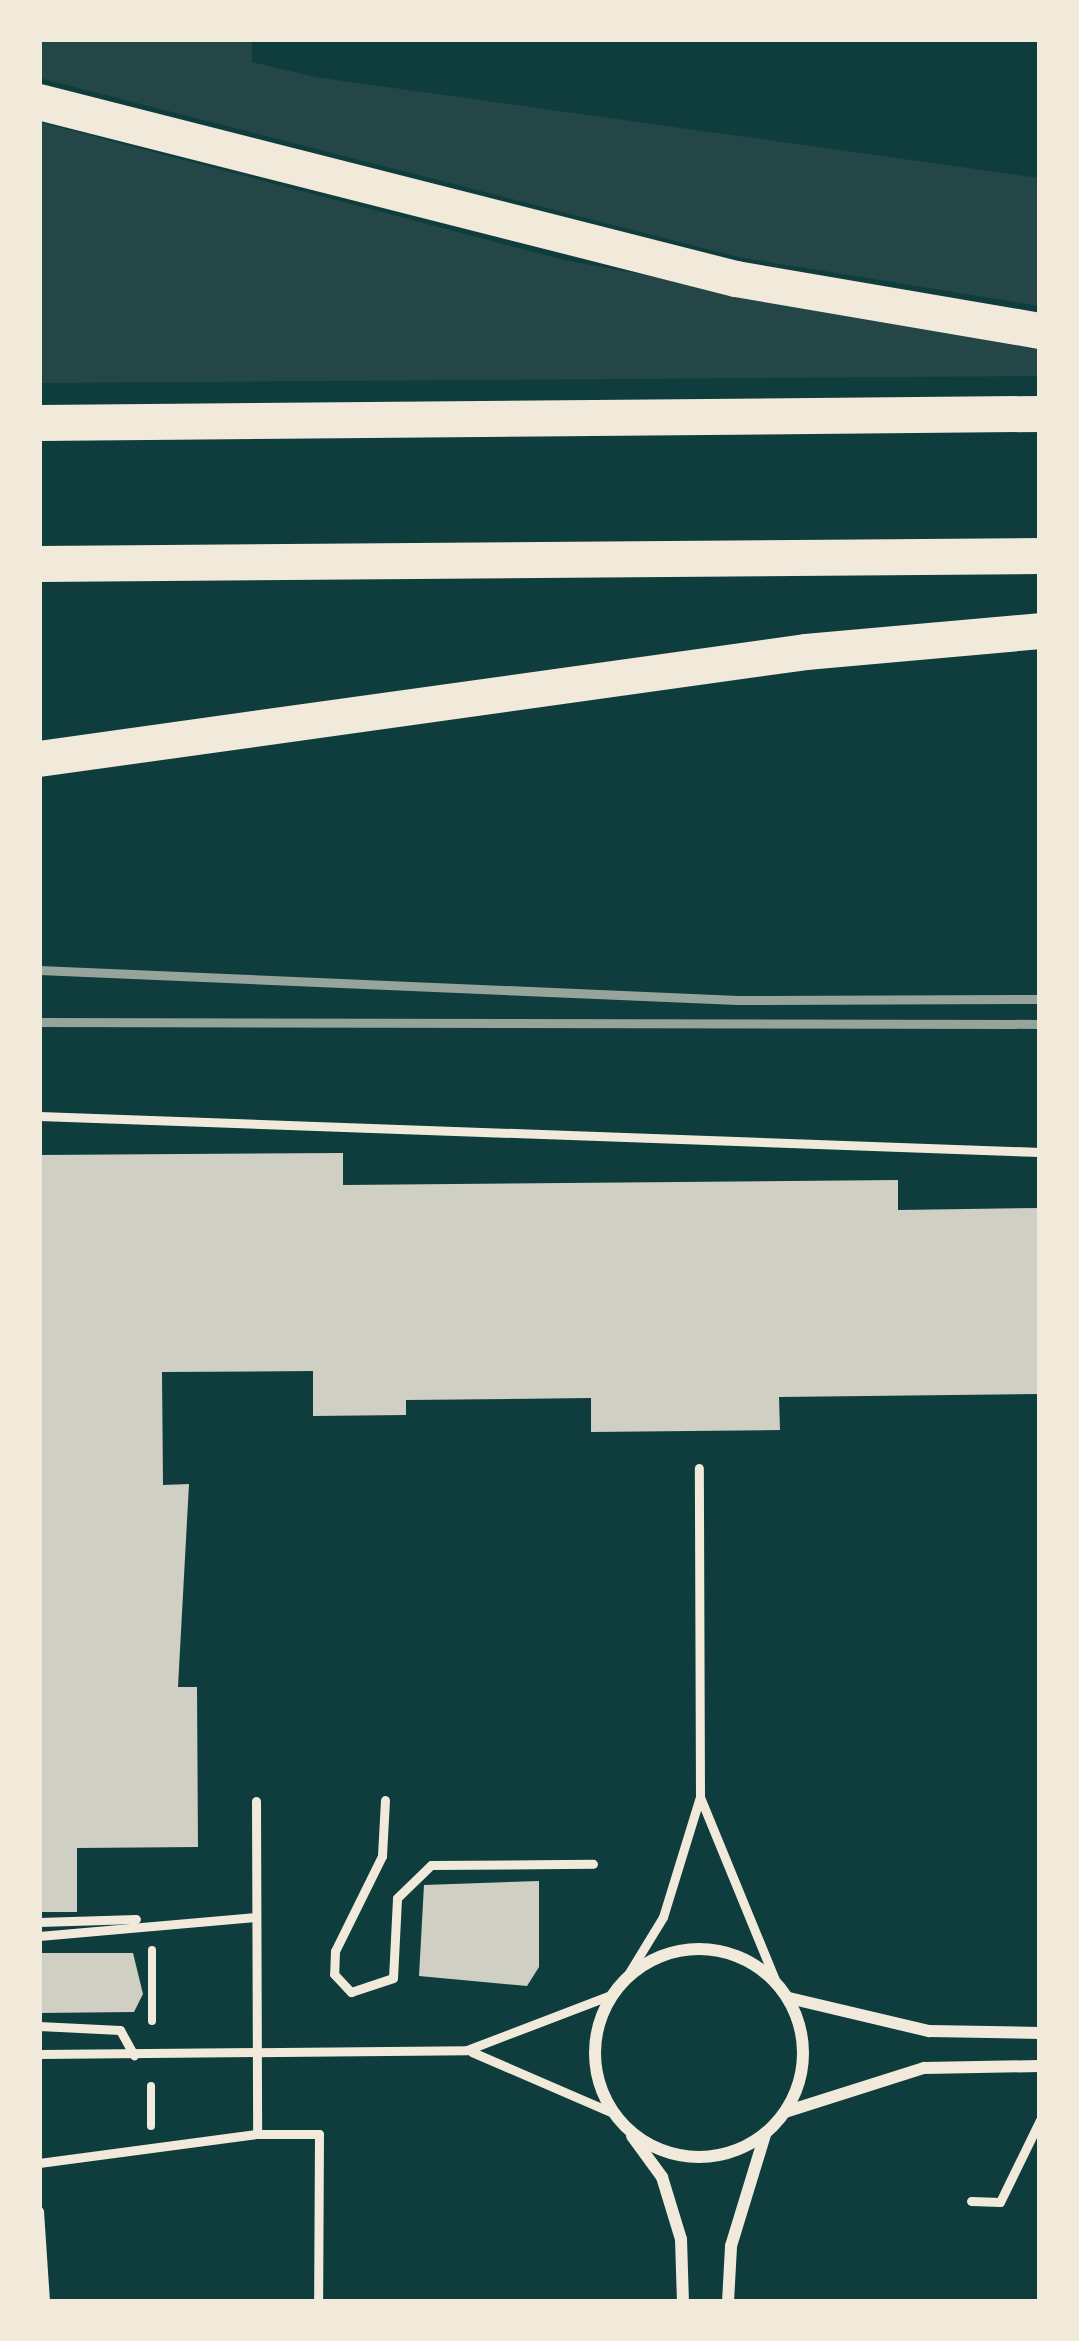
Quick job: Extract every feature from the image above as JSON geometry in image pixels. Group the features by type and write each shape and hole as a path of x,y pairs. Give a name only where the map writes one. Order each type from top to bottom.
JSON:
{"highway":[{"path":"39,102 757,284 1040,331"},
{"path":"39,422 1040,414"},
{"path":"39,564 1040,556"},
{"path":"39,759 806,652 1040,631"}],"street":[{"path":"627,2128 680,2155 739,2150 765,2134 785,2112 804,2056 789,1998 776,1982 750,1961 687,1949 627,1976 611,1995 595,2054 613,2113 662,2177 683,2302"},
{"path":"789,1998 911,2029 1040,2032"},
{"path":"785,2112 924,2068 1040,2066"},
{"path":"728,2302 730,2246 765,2134"}],"lane":[{"path":"39,1116 1040,1151"},
{"path":"627,1976 663,1917 700,1797 699,1468"},
{"path":"700,1797 776,1982"},
{"path":"385,1800 382,1856 335,1951 334,1974 351,1992 393,1978 397,1898 431,1864 593,1864"},
{"path":"256,1801 257,2134"},
{"path":"39,1922 256,1917"},
{"path":"39,1936 100,1936 142,1919"},
{"path":"39,2054 467,2050 611,1995"},
{"path":"39,2026 120,2030 134,2055"},
{"path":"467,2050 613,2113"},
{"path":"970,2201 1000,2202 1040,2120"},
{"path":"39,2163 257,2134 319,2134 318,2302"},
{"path":"39,2211 45,2302"}],"path":[{"path":"152,1944 152,2021"}],"shaded area":[{"path":"39,39 252,39 252,62 315,77 1040,178 1040,306 738,257 39,78"},
{"path":"39,122 560,259 1040,350 1040,376 39,383"}],"building":[{"path":"343,1153 343,1185 898,1180 898,1210 1040,1208 1040,1394 779,1397 780,1430 591,1432 591,1398 406,1400 406,1415 313,1416 313,1371 162,1372 163,1485 189,1484 178,1687 197,1687 198,1847 77,1848 77,1912 39,1912 39,1155"},
{"path":"539,1881 539,1967 527,1986 419,1976 424,1885"},
{"path":"39,1953 133,1953 143,1994 134,2012 39,2013"}],"railway":[{"path":"39,970 737,1000 1040,999"},
{"path":"39,1022 1040,1024"}]}
